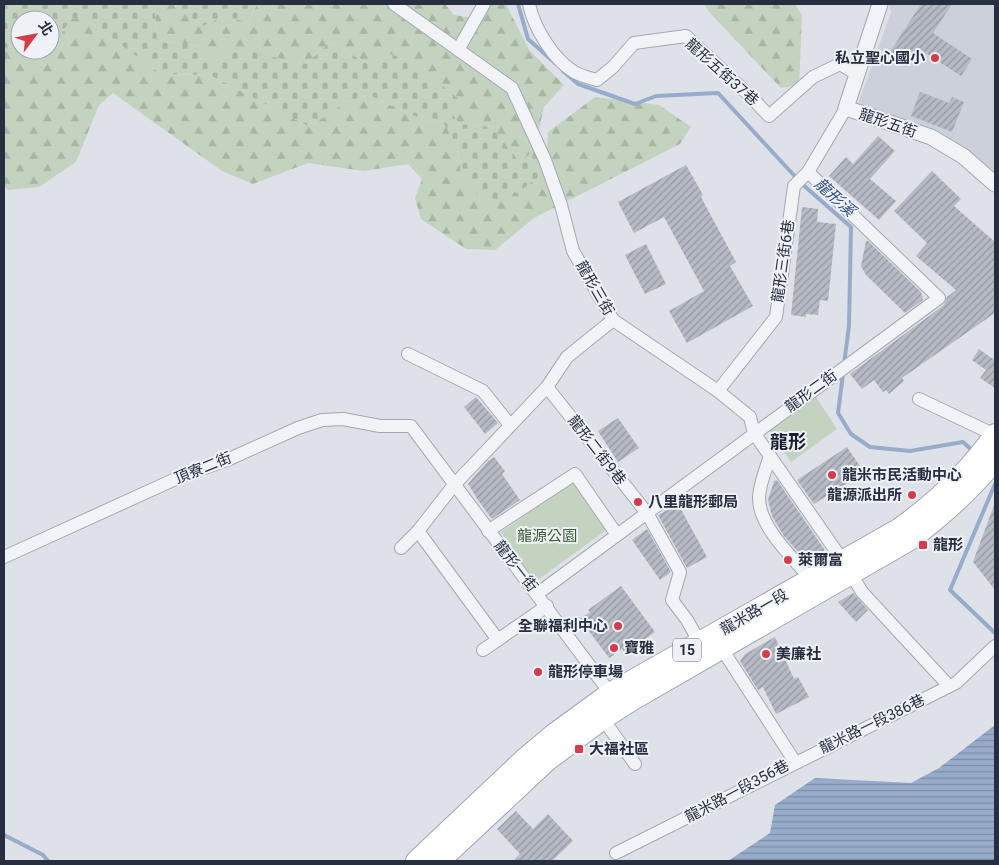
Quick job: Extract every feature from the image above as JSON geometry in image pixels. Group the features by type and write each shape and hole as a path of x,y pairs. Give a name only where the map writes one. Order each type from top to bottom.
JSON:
{"main road":[{"name":"龍米路一段","path":"416,861 524,759 555,733 615,701 722,649 847,568 924,511 955,493 989,452"},
{"name":"龍米路一段","path":"440,861 547,761 603,719 615,701 700,643 811,579 847,568"}],"street":[{"name":"龍形三街","path":"394,4 512,88 545,160 561,204 573,251 613,320 718,391 750,417 754,433 847,568"},
{"path":"458,50 484,4"},
{"name":"龍形五街37巷","path":"529,4 532,19 552,51 575,73 597,80 613,67 634,42 686,36 769,116 813,76 840,64 857,74"},
{"name":"龍形五街","path":"880,4 846,108 930,138 963,156 995,184"},
{"name":"龍形三街6巷","path":"718,391 776,317 794,186 806,174 846,108"},
{"name":"龍形二街","path":"537,594 939,298 806,174"},
{"path":"401,548 418,531 454,484 547,387 567,357 613,320"},
{"path":"408,354 483,390 510,425"},
{"name":"龍形二街9巷","path":"547,387 647,513 680,572 672,600 687,620 700,643"},
{"path":"919,400 989,452"},
{"name":"頂寮二街","path":"4,557 182,476 322,420 343,419 380,426 411,426"},
{"name":"龍形一街","path":"411,426 488,531 547,606 615,701"},
{"path":"770,456 761,483 759,499 766,526 811,579"},
{"path":"488,531 575,474 616,535"},
{"path":"418,531 498,640"},
{"path":"847,568 862,592 949,686"},
{"path":"483,650 547,606"},
{"name":"龍米路一段386巷","path":"795,762 956,683 995,646"},
{"name":"龍米路一段356巷","path":"616,853 795,762 722,649"},
{"path":"603,719 635,764"}],"shaded area":[{"name":"私立聖心國小","path":"889,4 995,4 995,176 943,135 858,104 891,12"}],"green space":[{"path":"4,4 154,4 157,40 199,46 216,61 228,47 306,64 330,42 368,64 387,53 411,61 460,100 451,112 459,124 492,127 520,163 534,150 546,171 512,197 483,201 462,178 456,143 442,121 427,122 369,95 345,102 310,127 210,75 161,74 83,17 71,19 60,36 60,10 10,10 10,50 4,47"},
{"path":"154,4 182,4 182,11 203,26 223,16 248,22 257,4 445,4 454,15 473,18 478,4 506,4 529,50 564,85 544,107 534,150 520,164 492,127 459,124 451,112 387,54 368,64 330,42 306,64 228,48 216,61 199,46 157,40"},
{"path":"182,4 257,4 248,22 223,16 203,26 182,11"},
{"path":"704,4 795,4 802,15 799,85 781,88 711,14"},
{"path":"83,17 161,74 210,75 310,127 345,102 369,95 427,122 442,121 456,143 462,178 546,171 548,132 595,97 659,105 691,127 680,144 534,218 495,250 466,249 421,219 415,198 422,179 408,164 364,171 308,163 253,184 222,171 113,93 99,105 76,162 39,187 8,190 4,186 4,47 10,50 10,60 60,60 60,36 71,19"},
{"path":"816,397 837,429 791,462 768,429"},
{"name":"龍源公園","path":"574,482 609,528 535,582 501,532"}],"water":[{"path":"995,725 995,861 728,861 770,833 775,805 815,778 911,783 939,768"}],"building":[{"path":"921,4 952,4 933,33 972,59 961,76 918,48 906,67 888,55"},
{"path":"920,92 949,103 952,97 964,102 952,132 911,116"},
{"path":"878,136 895,151 870,179 896,201 879,220 829,176 846,157 853,164"},
{"path":"686,165 736,262 730,266 753,306 687,343 669,311 704,291 664,217 634,233 618,202"},
{"path":"932,171 961,199 954,206 995,242 995,313 902,378 904,381 889,394 886,390 883,392 874,380 862,389 850,374 944,305 947,297 956,290 916,256 927,243 894,211"},
{"path":"802,207 818,209 817,222 836,224 828,301 820,300 818,315 806,314 806,317 791,315"},
{"path":"866,241 921,292 923,300 905,313 866,275 861,266"},
{"path":"646,244 666,284 645,294 625,255"},
{"path":"979,349 993,359 995,356 995,388 980,378 986,370 972,360"},
{"path":"476,397 498,423 485,434 464,407"},
{"path":"618,418 639,448 618,462 598,431"},
{"name":"龍米市民活動中心","path":"847,447 864,472 814,504 797,480"},
{"path":"494,457 505,471 502,474 520,500 492,519 468,484 487,462"},
{"path":"777,480 824,549 824,553 807,562 784,536 772,516 768,500 774,481"},
{"path":"678,504 707,557 687,568 658,515"},
{"path":"995,506 995,590 973,562"},
{"path":"647,529 671,572 660,580 632,540"},
{"name":"全聯福利中心","path":"621,586 655,632 625,654 622,649 609,658 580,619 590,612 588,610"},
{"path":"853,593 868,610 856,622 838,602"},
{"path":"775,637 794,679 798,677 809,697 776,714 763,687 758,690 740,661 745,654"},
{"path":"516,811 533,829 548,814 573,841 552,861 513,861 520,854 497,829"}],"waterway":[{"name":"龍形溪","path":"518,4 528,39 555,63"},
{"name":"龍形溪","path":"563,71 578,84 635,104 656,96 718,93 802,184 851,227 849,326 844,364"},
{"name":"龍形溪","path":"843,374 838,413 851,434 870,447 910,451 963,442 973,451"},
{"name":"龍形溪","path":"995,484 950,590 995,633"},
{"path":"4,835 43,855 48,861"}],"place":[{"name":"私立聖心國小","path":"935,58"},
{"name":"龍米市民活動中心","path":"832,475"},
{"name":"龍源派出所","path":"912,495"},
{"name":"八里龍形郵局","path":"638,502"},
{"name":"龍形","path":"923,545"},
{"name":"萊爾富","path":"788,560"},
{"name":"全聯福利中心","path":"618,626"},
{"name":"寶雅","path":"614,648"},
{"name":"美廉社","path":"766,654"},
{"name":"龍形停車場","path":"538,672"},
{"name":"大福社區","path":"579,749"}],"district":[{"name":"龍形","path":"788,441"}]}
